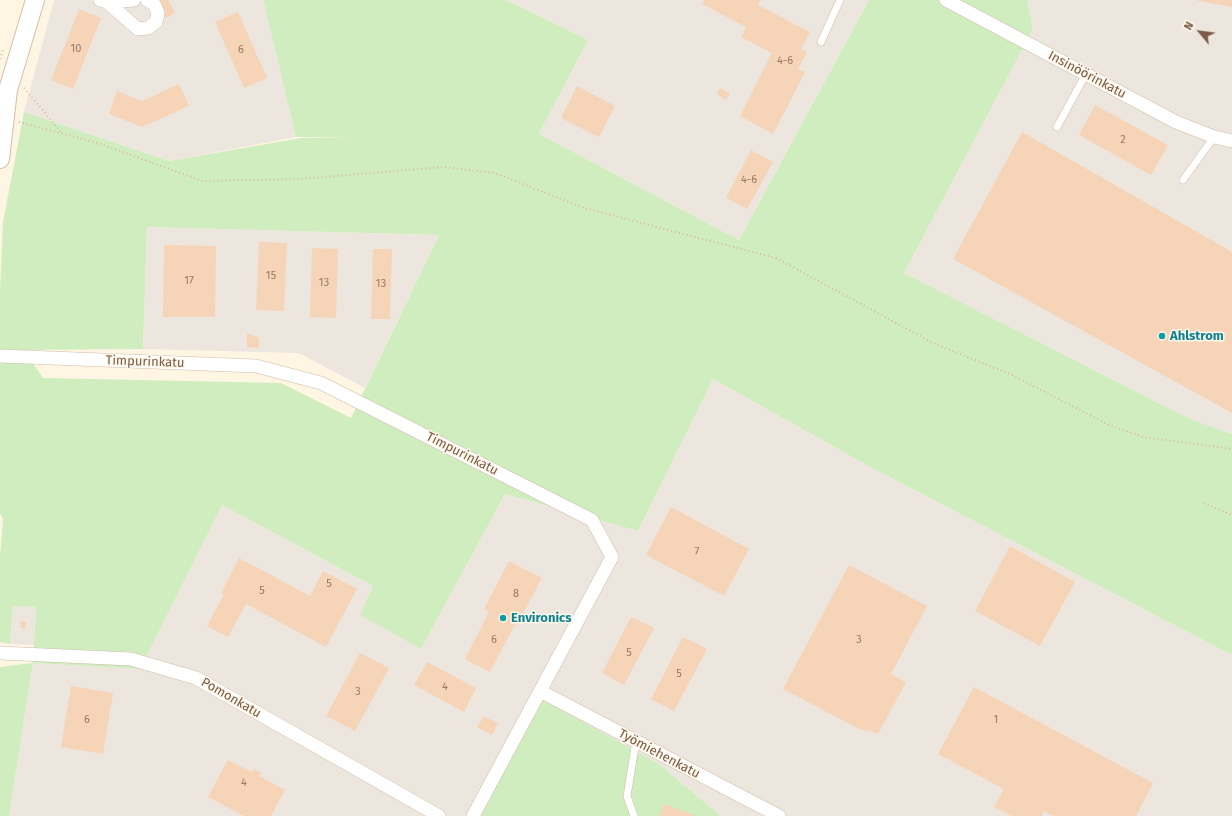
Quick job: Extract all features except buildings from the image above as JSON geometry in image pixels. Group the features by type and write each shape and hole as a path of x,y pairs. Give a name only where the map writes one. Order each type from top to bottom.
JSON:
{"street":[{"path":"0,159 8,90 34,0"},
{"path":"103,1 134,0"},
{"path":"103,1 138,29 143,29 148,28 156,22 158,13 154,4 147,0"},
{"name":"Insinöörinkatu","path":"946,0 1176,122 1214,137 1232,141"},
{"name":"Timpurinkatu","path":"0,356 256,366 321,383 592,520 612,558 473,816"},
{"name":"Pomonkatu","path":"0,653 131,658 196,678 439,816"},
{"name":"Työmiehenkatu","path":"540,691 779,816"}],"lane":[{"path":"821,42 840,0"},
{"path":"1057,127 1086,74"},
{"path":"1182,180 1214,137"},
{"path":"634,816 627,796 636,741"}],"path":[{"path":"13,74 62,133"},
{"path":"5,118 101,144 202,181 300,179 443,167 495,173 584,208 776,258 933,343 1012,375 1109,425 1143,437 1232,449"},
{"path":"1204,503 1232,515"}],"shaded area":[{"path":"54,0 263,0 296,137 169,161 24,112"},
{"path":"506,0 869,0 739,240 539,134 588,40"},
{"path":"1027,0 1232,0 1232,434 1188,418 904,273 1033,29"},
{"path":"147,227 439,235 365,388 299,353 143,349"},
{"path":"713,379 872,468 1232,655 1232,816 721,816 659,764 480,816 9,816 33,663 140,669 222,505 373,586 421,649 505,494 638,531"},
{"path":"13,606 36,606 34,645 10,644"}],"green space":[{"path":"263,0 506,0 588,40 539,134 739,240 869,0 1027,0 1033,29 904,273 1188,418 1232,434 1232,655 872,468 713,379 638,531 505,494 421,649 360,615 373,586 222,505 140,669 33,663 36,607 13,606 10,644 0,642 0,557 3,519 0,513 0,292 3,222 24,112 169,161 301,138 356,137 296,137","holes":["147,227 439,235 351,418 281,383 43,378 24,350 143,349"]},
{"path":"33,663 9,816 0,816 0,667"},
{"path":"543,700 659,764 721,816 480,816"}],"place":[{"name":"Ahlstrom","path":"1162,336"},
{"name":"Environics","path":"503,618"}]}
